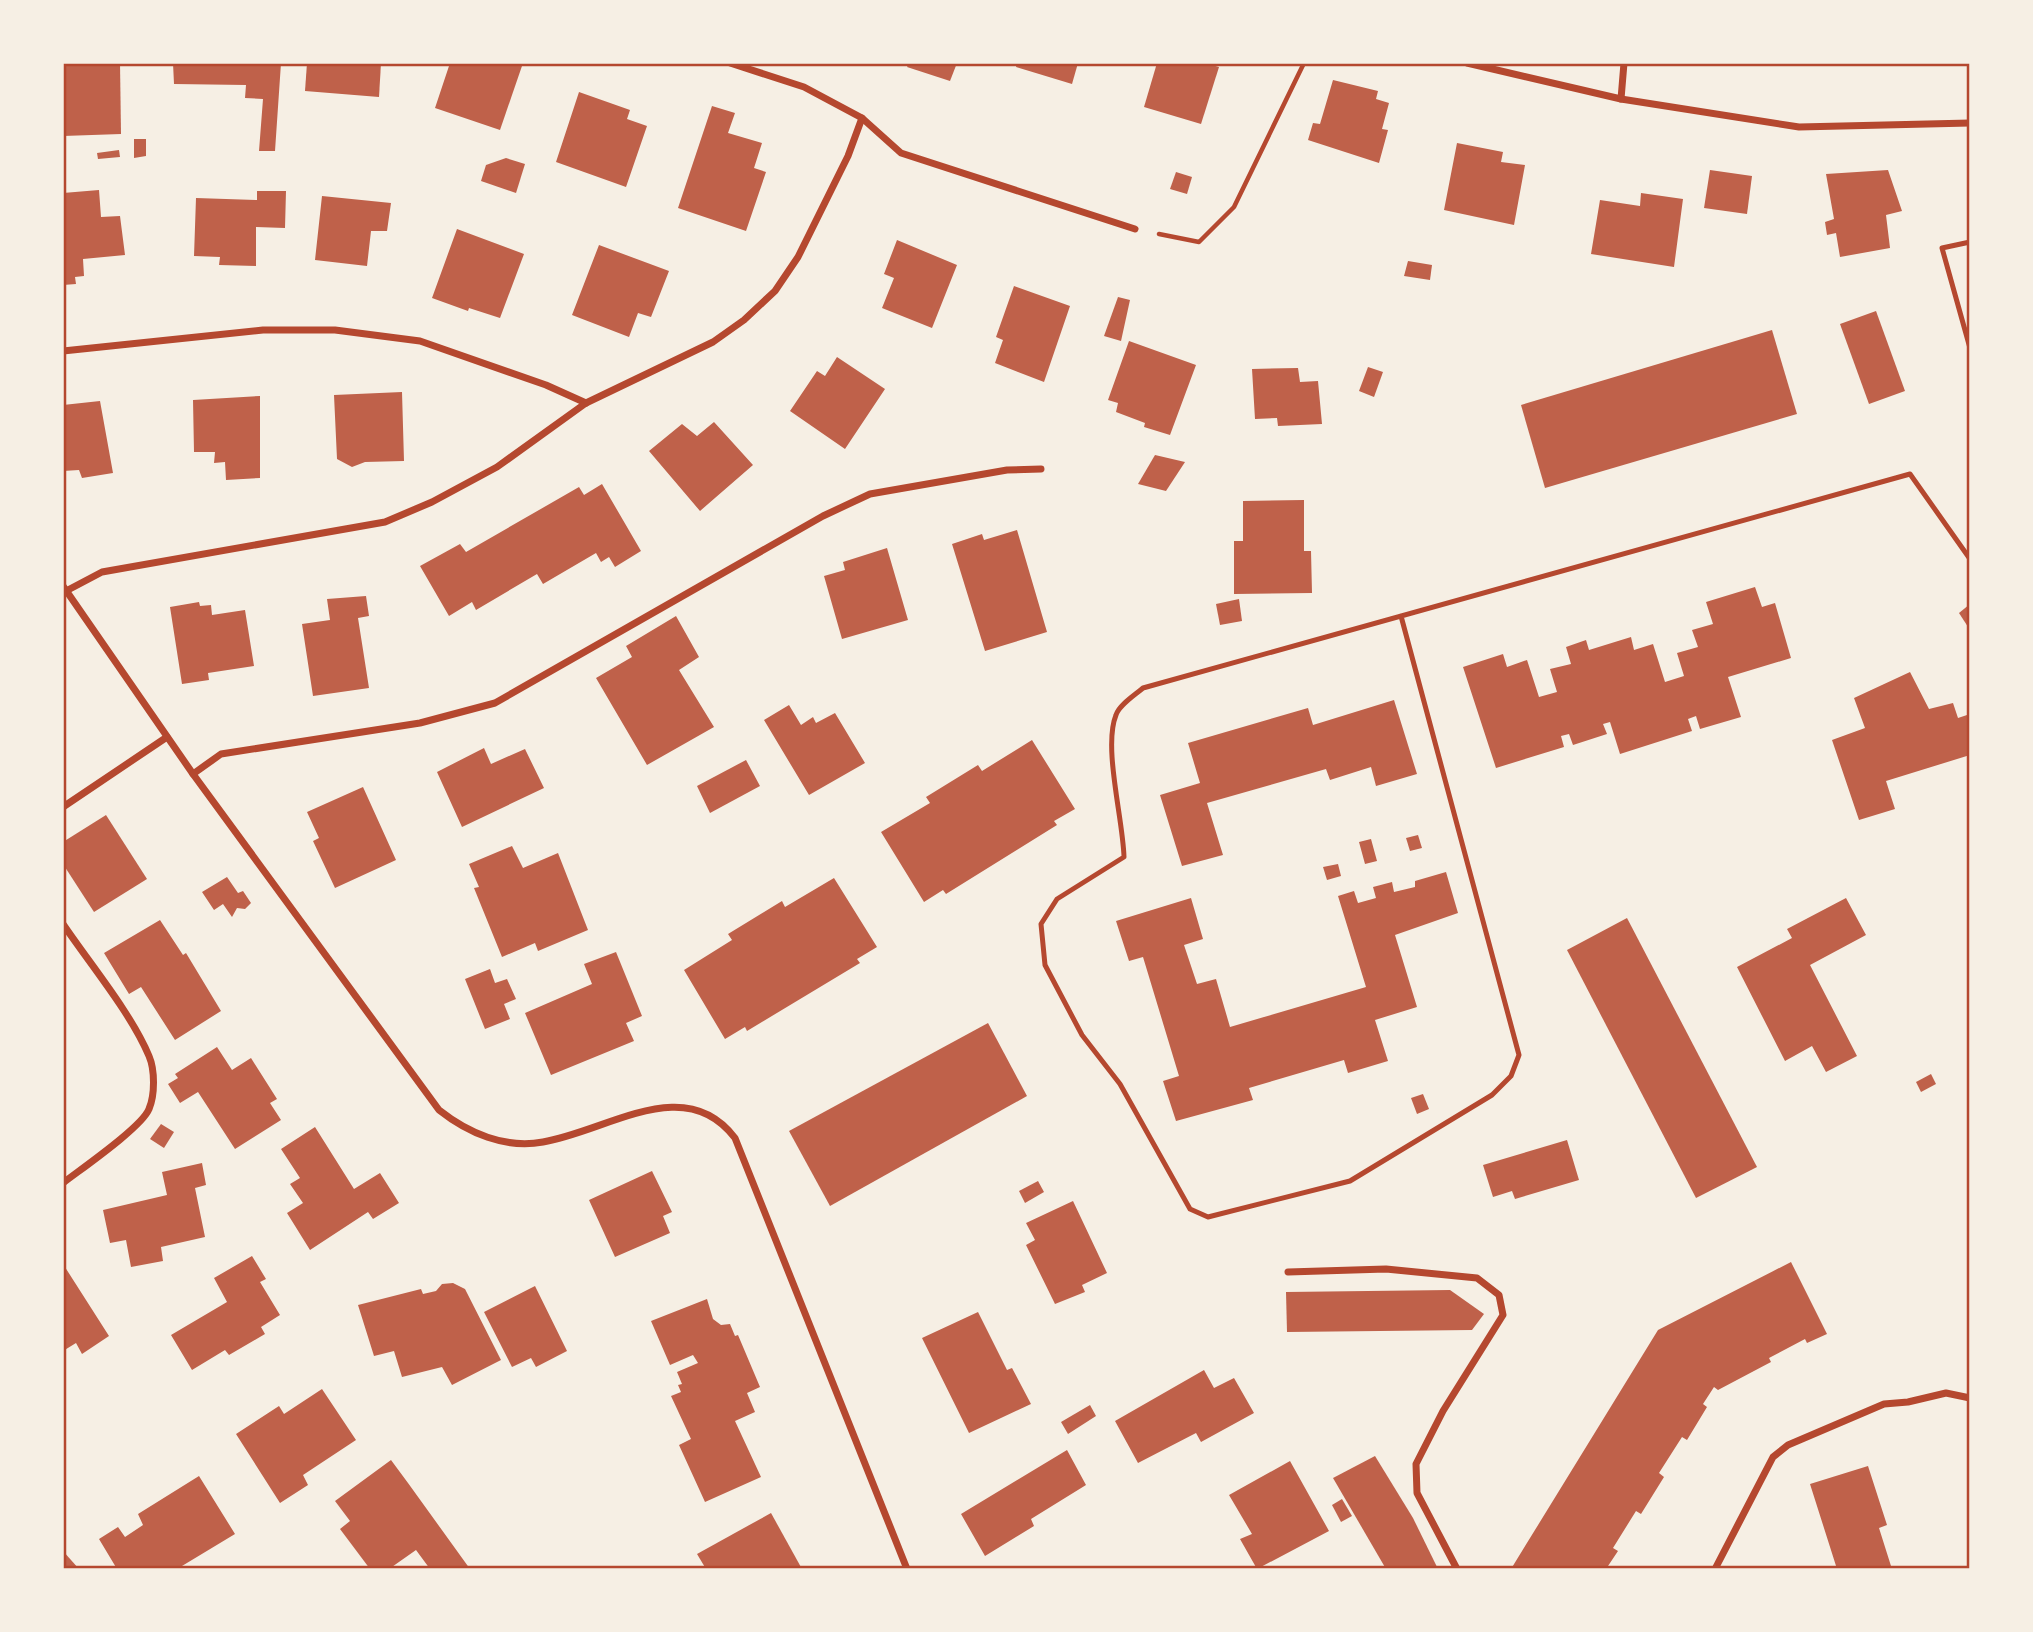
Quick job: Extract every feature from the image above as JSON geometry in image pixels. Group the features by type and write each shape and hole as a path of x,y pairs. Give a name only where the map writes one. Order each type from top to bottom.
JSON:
{"street":[{"path":"730,63 804,87 862,118 901,153 1135,229"},
{"path":"1467,63 1621,99 1799,127 1970,123"},
{"path":"1621,99 1624,63"},
{"path":"862,118 848,156 804,246 775,291 744,320 713,342 586,404 497,467 432,502 385,522 102,572 65,589 192,775 439,1110 478,1134 501,1141 542,1143 663,1106 695,1107 721,1119 735,1138 907,1569"},
{"path":"63,351 263,330 335,330 420,341 546,385 586,404"},
{"path":"192,775 221,754 420,723 495,703 823,516 870,494 1007,470 1041,469"},
{"path":"63,807 167,737"},
{"path":"63,925 139,1037 150,1059 153,1085 149,1111 136,1125 63,1183"},
{"path":"1288,1272 1386,1269 1477,1278 1499,1295 1503,1315 1443,1411 1416,1464 1417,1493 1457,1569"},
{"path":"1715,1569 1773,1457 1788,1444 1884,1404 1908,1402 1946,1393 1970,1398"}],"lane":[{"path":"1970,243 1941,248 1970,348"},
{"path":"1401,616 1519,1055 1511,1076 1492,1095 1350,1181 1208,1217 1189,1209 1120,1084 1082,1035 1045,965 1041,924 1056,899 1124,857 1123,824 1111,748 1116,713 1143,688 1401,616 1910,474 1970,559"}],"path":[{"path":"1135,229 1199,243 1234,207 1304,63"}],"building":[{"path":"63,63 120,63 121,134 63,136"},
{"path":"173,63 281,63 275,151 259,151 263,99 245,98 246,85 174,84"},
{"path":"307,63 381,63 379,97 305,91"},
{"path":"450,63 523,63 500,130 435,108"},
{"path":"909,63 957,63 950,81 907,67"},
{"path":"1017,63 1078,63 1072,84 1016,67"},
{"path":"1157,63 1205,63 1219,67 1201,124 1144,107"},
{"path":"1333,80 1378,91 1376,99 1389,103 1382,129 1388,130 1379,163 1308,140 1313,123 1320,124"},
{"path":"579,92 630,110 627,119 647,126 626,187 556,162"},
{"path":"712,106 735,113 728,133 762,143 754,168 766,172 746,231 678,208"},
{"path":"134,139 146,139 146,156 134,158"},
{"path":"1457,143 1503,152 1501,162 1525,165 1514,225 1444,210"},
{"path":"119,150 120,157 98,159 97,153"},
{"path":"506,158 525,164 516,193 481,181 486,165"},
{"path":"1710,170 1752,176 1747,214 1704,208"},
{"path":"1888,170 1902,211 1886,215 1890,248 1840,257 1836,233 1827,235 1825,222 1834,219 1826,174"},
{"path":"1176,172 1192,177 1187,194 1170,189"},
{"path":"99,190 101,217 120,216 125,255 83,259 84,276 75,277 76,284 63,285 63,193"},
{"path":"257,191 286,191 285,228 256,227 256,266 219,265 220,257 194,256 196,198 257,200"},
{"path":"1641,193 1683,199 1674,267 1591,254 1600,200 1640,206"},
{"path":"322,196 391,203 387,231 371,231 367,266 315,260"},
{"path":"457,229 524,254 500,318 469,308 468,311 432,298"},
{"path":"897,240 957,265 932,328 882,308 894,278 884,274"},
{"path":"599,245 669,271 651,317 638,313 629,337 572,315"},
{"path":"1408,261 1432,265 1430,280 1404,276"},
{"path":"1014,286 1070,306 1044,382 995,363 1003,340 996,337"},
{"path":"1118,297 1130,300 1121,341 1104,336"},
{"path":"1876,311 1905,391 1869,404 1840,324"},
{"path":"1772,330 1797,414 1545,488 1521,405"},
{"path":"1129,341 1196,365 1170,435 1144,427 1145,423 1116,412 1118,403 1108,400"},
{"path":"837,357 885,389 845,449 790,411 817,371 825,376"},
{"path":"1368,367 1383,372 1374,397 1359,391"},
{"path":"1298,368 1300,382 1318,381 1322,424 1278,426 1277,418 1255,419 1252,369"},
{"path":"402,392 404,461 365,462 352,467 337,459 334,395"},
{"path":"260,396 260,478 226,480 225,462 214,463 215,452 194,452 193,400"},
{"path":"100,401 113,473 82,478 79,470 63,471 63,405"},
{"path":"714,422 753,465 700,511 649,451 682,424 697,436"},
{"path":"1155,455 1185,462 1166,491 1138,484"},
{"path":"602,484 641,551 615,567 609,557 601,562 596,553 543,584 537,574 476,610 472,602 449,616 420,566 460,544 466,552 579,487 584,495"},
{"path":"1304,500 1304,551 1311,551 1312,593 1234,594 1234,541 1243,541 1243,501"},
{"path":"1017,530 1047,632 985,651 952,544 982,534 984,540"},
{"path":"887,548 908,620 842,639 824,576 845,570 843,562"},
{"path":"1755,587 1762,607 1775,603 1791,658 1728,677 1741,717 1700,729 1696,716 1688,719 1692,731 1620,754 1610,722 1603,724 1607,734 1573,745 1569,734 1561,736 1564,747 1496,768 1463,667 1503,654 1507,667 1527,660 1539,697 1557,692 1550,669 1571,664 1566,647 1586,640 1589,650 1631,637 1634,650 1653,644 1665,682 1684,676 1677,653 1698,647 1692,630 1713,624 1706,602"},
{"path":"366,596 369,616 358,618 369,688 313,696 302,624 330,620 327,599"},
{"path":"1239,599 1242,621 1220,625 1216,604"},
{"path":"199,602 200,606 211,605 212,615 245,610 254,666 208,673 209,680 182,684 170,607"},
{"path":"1970,604 1970,630 1959,613"},
{"path":"676,616 699,657 679,670 714,727 647,765 596,678 632,657 626,646"},
{"path":"1910,672 1929,709 1953,703 1958,718 1970,714 1970,755 1886,781 1895,809 1859,820 1832,740 1865,728 1854,698"},
{"path":"1394,700 1417,774 1376,786 1371,767 1330,780 1326,769 1207,803 1223,855 1182,866 1160,795 1200,783 1188,743 1308,708 1313,725"},
{"path":"789,705 801,725 813,717 816,723 835,713 865,763 809,795 764,720"},
{"path":"1032,740 1075,809 1054,821 1057,825 946,894 943,890 924,902 881,832 930,803 926,797 978,765 982,771"},
{"path":"484,748 491,764 525,749 544,788 462,827 437,772"},
{"path":"746,760 760,786 710,813 697,786"},
{"path":"363,787 396,860 335,888 313,841 319,838 307,812"},
{"path":"106,815 147,879 94,912 63,864 63,842"},
{"path":"1418,835 1422,848 1410,851 1406,838"},
{"path":"1371,839 1377,861 1365,864 1359,842"},
{"path":"512,846 523,868 558,853 588,930 538,951 535,943 502,957 474,888 479,887 469,864"},
{"path":"1338,864 1341,876 1327,880 1323,867"},
{"path":"1446,872 1458,913 1395,935 1417,1007 1375,1020 1388,1061 1348,1073 1344,1060 1249,1088 1253,1100 1176,1121 1163,1081 1179,1076 1143,957 1129,961 1116,921 1191,898 1203,939 1184,945 1197,984 1216,979 1230,1027 1366,987 1338,896 1354,891 1358,903 1376,898 1373,887 1392,882 1394,892 1415,887 1415,881"},
{"path":"227,877 238,893 243,891 251,903 245,909 237,908 232,917 223,904 214,910 202,892"},
{"path":"834,878 877,947 857,959 860,963 747,1031 745,1027 725,1039 684,970 732,940 728,934 782,901 785,907"},
{"path":"1846,898 1866,935 1810,965 1857,1056 1826,1072 1812,1046 1785,1061 1737,967 1792,938 1787,929"},
{"path":"1627,918 1757,1167 1696,1198 1567,950"},
{"path":"160,920 183,955 186,953 221,1011 175,1040 141,987 129,994 104,953"},
{"path":"616,952 642,1016 626,1023 634,1041 551,1075 525,1013 592,984 584,964"},
{"path":"490,969 495,983 507,979 516,999 504,1004 510,1019 485,1029 465,979"},
{"path":"988,1023 1027,1096 830,1206 789,1131"},
{"path":"217,1047 232,1070 251,1058 277,1099 270,1103 281,1120 235,1149 198,1092 180,1103 168,1084 178,1078 175,1074"},
{"path":"1931,1074 1936,1084 1921,1092 1916,1082"},
{"path":"1423,1094 1429,1109 1417,1114 1411,1098"},
{"path":"161,1124 174,1132 164,1148 150,1139"},
{"path":"315,1127 354,1189 380,1173 399,1203 373,1219 368,1212 310,1250 287,1213 303,1203 290,1184 300,1178 281,1149"},
{"path":"1567,1140 1579,1180 1515,1199 1512,1191 1493,1197 1483,1165"},
{"path":"202,1163 206,1185 195,1188 205,1237 161,1247 163,1261 131,1267 126,1240 110,1243 103,1210 167,1195 162,1172"},
{"path":"652,1171 672,1212 663,1216 670,1233 615,1257 589,1200"},
{"path":"1038,1181 1044,1192 1025,1203 1019,1191"},
{"path":"1073,1201 1107,1273 1082,1285 1085,1292 1055,1304 1026,1245 1035,1240 1026,1223"},
{"path":"252,1256 266,1279 260,1282 280,1315 261,1327 265,1334 229,1355 225,1350 192,1370 171,1335 227,1302 214,1278"},
{"path":"1791,1262 1827,1334 1807,1343 1805,1339 1769,1358 1771,1362 1718,1390 1714,1387 1703,1404 1707,1407 1687,1440 1682,1437 1659,1473 1664,1477 1641,1514 1636,1511 1613,1548 1618,1551 1606,1569 1511,1569 1658,1330"},
{"path":"63,1264 109,1336 82,1354 76,1343 63,1351"},
{"path":"453,1283 465,1289 501,1360 452,1385 442,1367 402,1377 394,1351 374,1356 358,1305 421,1289 423,1294 436,1291 442,1284"},
{"path":"535,1286 567,1351 536,1367 531,1358 512,1367 484,1312"},
{"path":"1450,1290 1484,1314 1472,1330 1287,1332 1286,1292"},
{"path":"707,1299 713,1319 721,1325 730,1324 735,1336 738,1335 760,1387 747,1393 755,1412 735,1421 761,1477 705,1502 679,1445 691,1439 671,1396 681,1392 678,1385 682,1384 677,1372 698,1363 693,1355 670,1365 651,1321"},
{"path":"978,1312 1007,1370 1012,1368 1031,1404 969,1433 922,1338"},
{"path":"1204,1370 1214,1388 1234,1378 1254,1413 1201,1442 1196,1433 1138,1463 1115,1421"},
{"path":"322,1389 356,1440 303,1475 308,1485 280,1503 236,1434 279,1406 284,1414"},
{"path":"1090,1405 1096,1416 1068,1434 1061,1422"},
{"path":"1067,1450 1086,1485 1031,1519 1034,1526 985,1556 961,1514"},
{"path":"1375,1456 1413,1518 1438,1569 1386,1569 1333,1478"},
{"path":"391,1460 470,1569 430,1569 416,1550 389,1569 370,1569 340,1529 350,1521 335,1501"},
{"path":"1290,1461 1329,1531 1257,1569 1240,1539 1252,1534 1229,1495"},
{"path":"1868,1466 1887,1525 1879,1528 1891,1566 1837,1569 1810,1484"},
{"path":"199,1476 235,1534 177,1569 117,1569 99,1539 118,1527 125,1537 143,1525 138,1514"},
{"path":"1342,1499 1352,1516 1341,1522 1332,1505"},
{"path":"771,1513 802,1569 706,1569 697,1554"},
{"path":"63,1551 79,1569 63,1569"}]}
